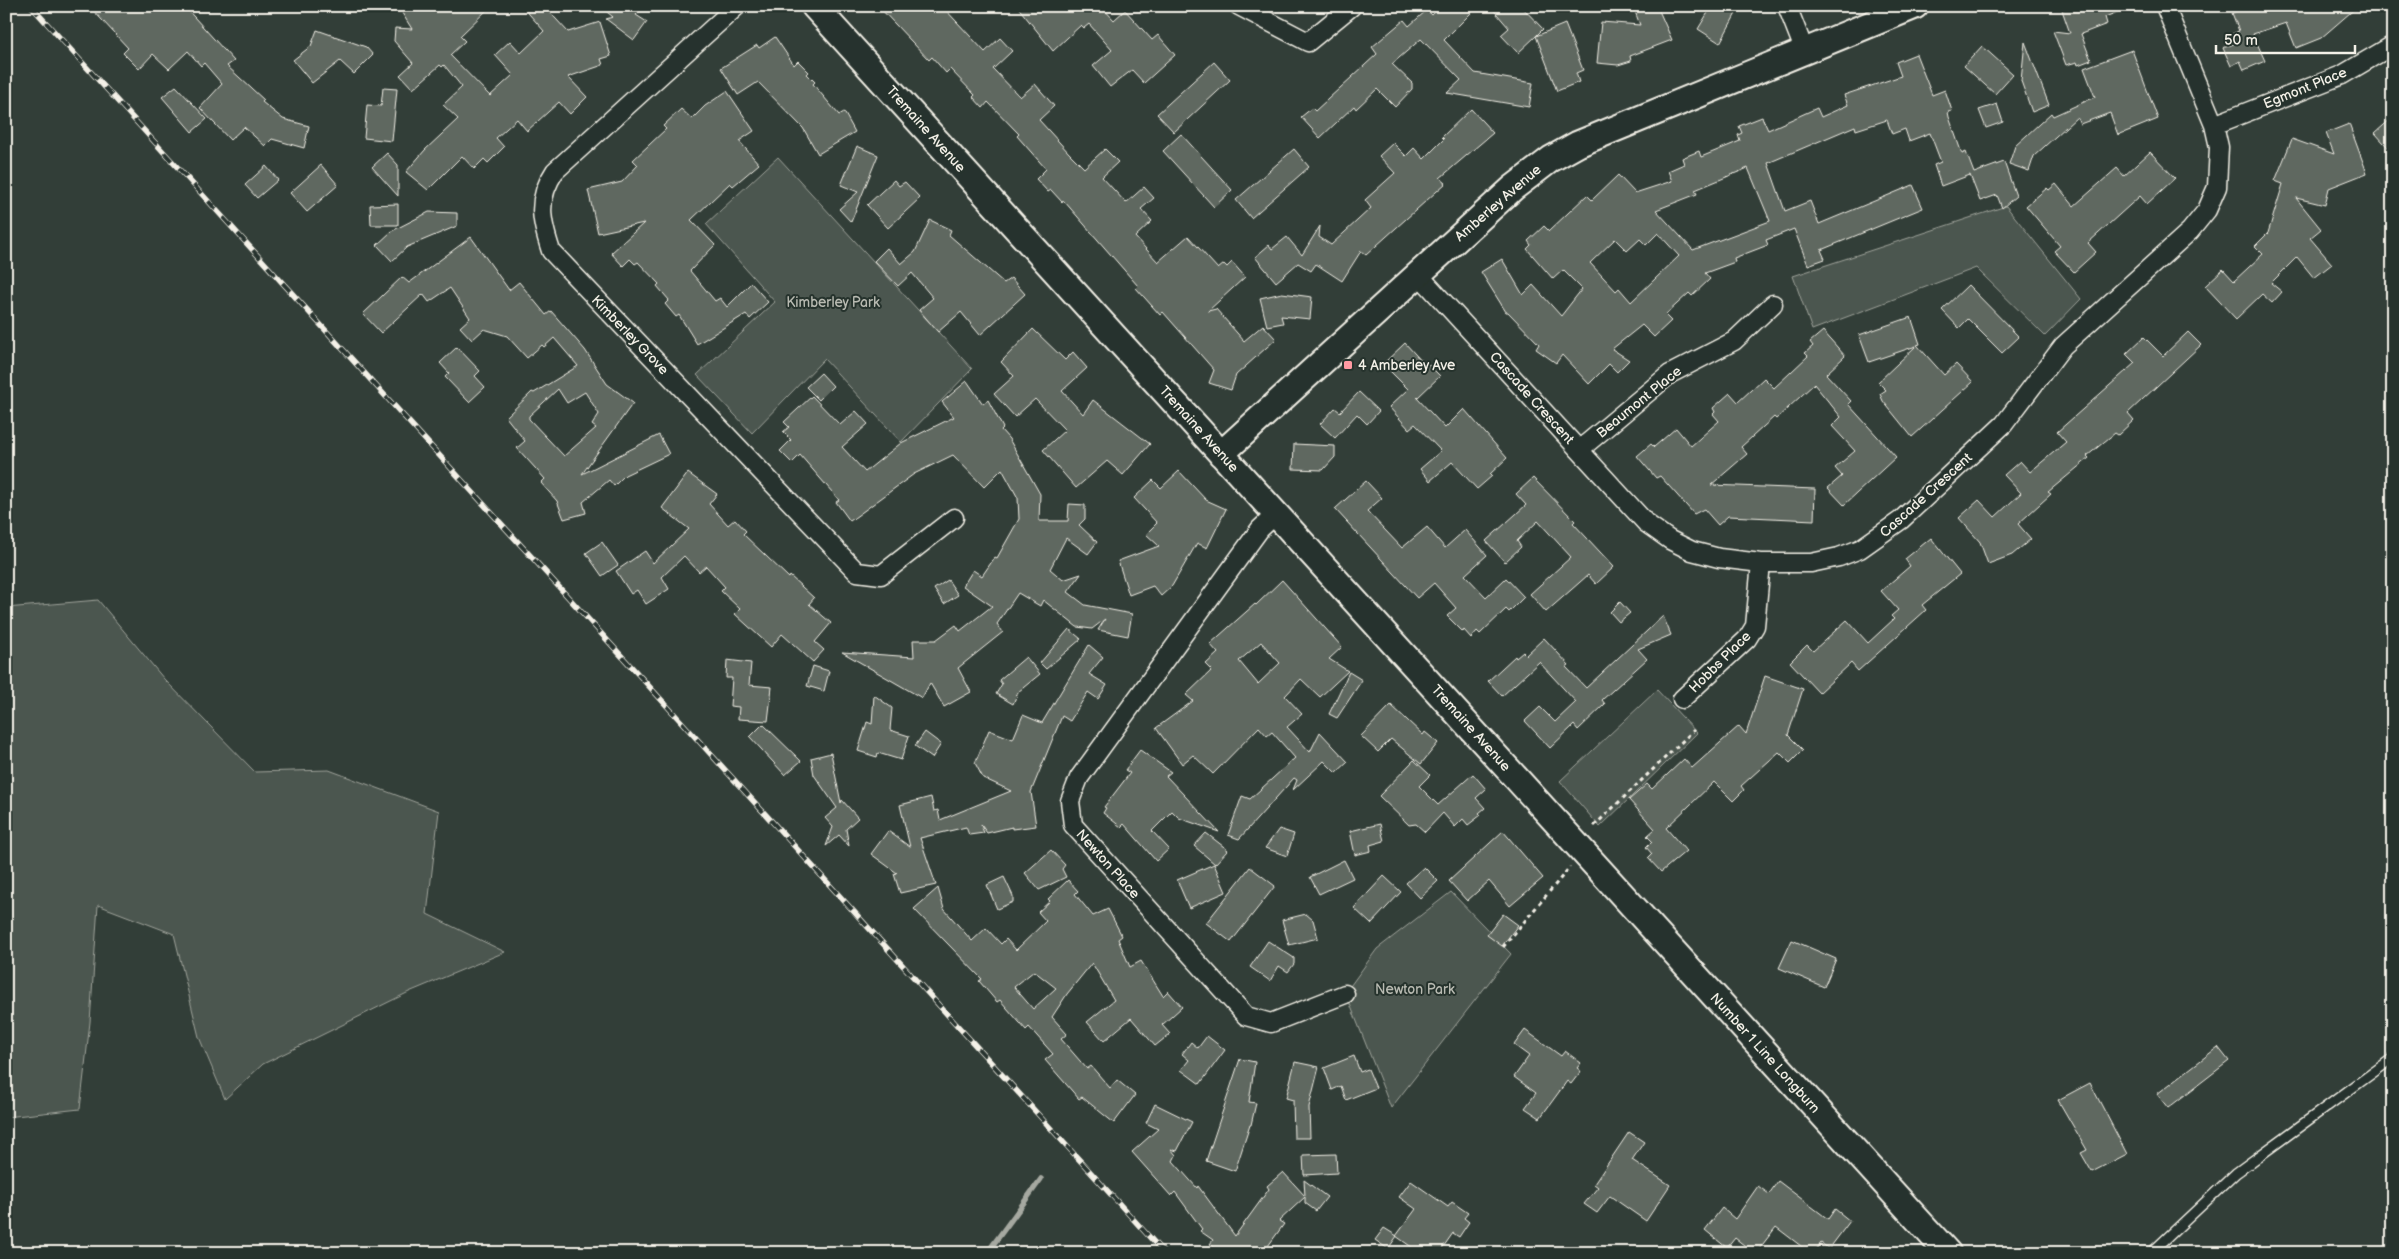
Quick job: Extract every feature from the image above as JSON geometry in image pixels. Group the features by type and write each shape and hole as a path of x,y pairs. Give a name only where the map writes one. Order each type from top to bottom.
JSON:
{"main road":[{"name":"Tremaine Avenue","path":"814,6 1584,851"},
{"name":"Amberley Avenue","path":"1221,454 1513,188 1552,158 1578,144 1915,6"},
{"name":"Number 1 Line Longburn","path":"1584,851 1948,1253"}],"street":[{"name":"Kimberley Grove","path":"737,6 555,171 546,184 541,206 542,227 551,251 857,572 881,576 954,518"},
{"path":"1239,6 1308,42 1352,6"},
{"path":"1787,6 1805,52"},
{"name":"Cascade Crescent","path":"1418,274 1646,523 1670,540 1692,551 1719,558 1761,563 1811,563 1839,558 1860,549 1901,520 2004,424 2063,346 2190,230 2207,210 2217,187 2219,147 2214,125 2164,6"},
{"name":"Egmont Place","path":"2214,125 2342,76 2393,45"},
{"name":"Beaumont Place","path":"1579,450 1670,374 1734,341 1773,304"},
{"name":"Newton Place","path":"1276,514 1260,529 1079,778 1070,801 1073,825 1246,1016 1271,1023 1345,994"},
{"name":"Hobbs Place","path":"1682,699 1741,645 1755,626 1761,563"}],"lane":[{"path":"2151,1253 2236,1173 2393,1058"}],"path":[{"path":"1594,826 1694,730"},
{"path":"1503,947 1584,851"}],"green space":[{"name":"Kimberley Park","path":"778,157 972,369 901,442 824,359 752,433 697,375 775,302 706,224"},
{"path":"2006,206 2081,299 2045,336 1976,268 1812,330 1793,276"},
{"path":"98,600 164,679 255,772 329,770 439,811 427,914 505,952 409,992 263,1064 225,1099 199,1037 174,934 98,905 90,1022 80,1109 6,1117 6,608"},
{"path":"1657,690 1697,733 1600,827 1560,781"},
{"name":"Newton Park","path":"1451,892 1511,954 1391,1108 1350,1004 1348,989 1377,949"}],"building":[{"path":"89,6 184,6 234,61 227,66 264,100 262,102 283,119 309,126 304,148 272,139 265,146 244,127 230,140 200,108 222,84 204,63 201,66 188,51 169,69 153,54 139,69 123,53 128,48"},
{"path":"412,6 491,6 460,36 465,41 450,55 490,96 513,75 495,55 510,41 521,53 544,31 522,6 544,6 568,32 600,22 611,56 601,59 603,65 568,77 587,97 570,114 559,102 527,131 517,119 496,138 504,147 488,163 484,159 474,169 462,156 428,190 406,172 425,150 458,119 443,105 462,87 444,65 442,67 440,65 413,89 400,75 413,63 394,41 395,28 412,29 402,13"},
{"path":"600,6 643,6 636,15 647,22 634,40 606,19 613,17"},
{"path":"878,6 942,6 985,52 1000,38 1012,51 993,69 1020,97 1035,84 1054,106 1039,120 1069,153 1084,168 1105,149 1118,162 1102,177 1126,203 1144,187 1154,198 1141,209 1152,221 1135,237 1158,262 1188,236 1218,269 1224,264 1227,267 1232,262 1245,277 1208,311 1216,309 1244,341 1263,325 1276,339 1236,375 1231,390 1209,383 1214,370 1163,312 1160,315 1136,288 1138,286 1064,201 1062,202 1051,190 1048,192 1036,179 1046,169 1017,136 1019,134 988,102 983,108 973,97 975,95 950,69 946,73 932,57 929,60"},
{"path":"1017,6 1101,6 1114,20 1125,10 1152,40 1158,35 1175,55 1144,83 1132,70 1110,87 1093,66 1112,50 1089,24 1084,28 1081,25 1053,51"},
{"path":"1441,6 1478,6 1444,40 1475,73 1533,83 1529,107 1447,93 1461,80 1421,39 1392,64 1412,83 1412,89 1395,107 1377,89 1356,109 1354,106 1320,138 1301,117 1312,108 1315,111 1377,54 1372,47 1404,20 1409,26 1427,10 1432,15"},
{"path":"1490,6 1521,6 1543,29 1518,53 1501,35 1509,28"},
{"path":"1633,6 1657,6 1672,40 1630,56 1631,61 1618,65 1597,63 1601,22 1640,25"},
{"path":"1712,6 1740,6 1720,43 1698,29"},
{"path":"2071,6 2130,7 2105,17 2107,24 2081,34 2091,60 2078,65 2077,62 2066,65 2053,31 2070,33 2062,10"},
{"path":"2235,6 2358,6 2321,38 2296,48 2286,23 2253,34 2265,61 2244,70 2240,61 2231,66 2223,48 2236,43 2232,34 2239,31 2232,13 2237,11"},
{"path":"1565,24 1583,70 1576,73 1579,82 1557,91 1536,36"},
{"path":"317,30 366,47 373,55 354,74 340,61 312,83 293,60 311,46"},
{"path":"775,37 794,65 798,61 809,72 807,74 815,82 813,84 839,115 844,112 855,132 818,154 803,128 758,82 738,95 721,68 757,45 759,48"},
{"path":"2025,42 2049,105 2032,112 2021,81"},
{"path":"1982,46 2013,74 1995,94 1964,66"},
{"path":"2132,50 2158,119 2118,135 2110,113 2080,124 2077,117 2034,156 2029,171 2009,164 2015,146 2051,113 2053,116 2095,97 2084,68"},
{"path":"1916,54 1932,95 1945,90 1952,111 1948,112 1949,117 1962,154 1966,152 1974,173 2004,162 2016,196 2002,208 1997,195 1980,201 1970,175 1941,186 1934,165 1941,162 1930,133 1909,141 1905,129 1892,134 1887,120 1856,130 1855,126 1768,163 1785,211 1810,201 1819,224 1913,185 1923,208 1821,250 1825,259 1808,265 1794,229 1766,240 1768,245 1734,258 1735,262 1705,273 1710,279 1692,296 1689,293 1665,315 1671,321 1654,337 1642,325 1612,349 1629,360 1617,372 1609,364 1589,384 1562,355 1556,363 1536,349 1539,344 1506,312 1481,272 1502,259 1523,295 1533,285 1561,316 1582,289 1563,270 1553,279 1527,249 1531,245 1528,241 1544,226 1549,231 1587,195 1592,200 1618,175 1635,193 1672,181 1668,171 1684,164 1682,158 1699,151 1701,157 1740,141 1738,135 1742,133 1739,126 1762,117 1768,130 1817,108 1821,117 1848,105 1844,95 1901,76 1896,62","holes":["1748,168 1770,221 1693,250 1656,210 1697,194 1695,190","1658,233 1679,256 1631,302 1619,288 1616,291 1590,263 1615,239 1627,251 1640,239 1646,245"]},
{"path":"1214,62 1230,80 1174,132 1157,114"},
{"path":"176,86 207,119 192,132 162,97"},
{"path":"383,88 397,89 392,141 364,138 367,105 381,106"},
{"path":"727,91 754,131 739,141 759,164 733,186 730,183 691,220 715,245 690,271 715,301 720,298 727,307 751,283 768,302 750,319 746,314 697,344 679,315 676,317 665,304 669,300 657,286 659,284 638,262 635,264 630,259 623,266 611,253 644,223 598,233 588,190 622,182 638,165 633,160 666,129 663,126 681,109 692,119 705,106"},
{"path":"1997,104 2003,122 1986,128 1979,110"},
{"path":"1471,109 1493,133 1440,178 1446,183 1366,255 1361,251 1342,281 1316,264 1311,271 1298,263 1276,282 1255,257 1269,245 1272,249 1287,237 1302,255 1320,226 1319,237 1331,245 1371,208 1365,200 1395,173 1379,156 1393,143 1406,156 1414,148 1424,159 1444,139 1442,137"},
{"path":"2393,117 2393,153 2375,133"},
{"path":"2349,124 2367,173 2329,188 2325,205 2296,198 2321,229 2310,238 2332,264 2314,278 2297,257 2271,283 2282,292 2272,303 2262,294 2236,319 2205,286 2223,269 2234,281 2263,254 2255,246 2268,233 2283,184 2275,181 2292,139 2334,154 2326,133"},
{"path":"1181,134 1232,190 1214,207 1163,151"},
{"path":"857,146 878,155 851,222 839,209 858,192 841,185"},
{"path":"1294,149 1309,167 1251,218 1236,200"},
{"path":"2150,152 2175,178 2147,204 2140,196 2088,243 2096,252 2074,272 2054,251 2060,246 2026,206 2047,188 2049,190 2056,184 2074,206 2117,168 2124,176"},
{"path":"387,153 398,165 398,196 372,167"},
{"path":"321,165 338,185 307,212 290,193"},
{"path":"266,166 278,180 257,198 245,185"},
{"path":"894,180 899,186 905,182 920,198 888,228 867,205"},
{"path":"398,204 398,225 371,225 370,205"},
{"path":"429,212 457,213 457,226 407,247 392,261 377,245 392,231"},
{"path":"930,220 951,230 949,235 1004,283 1011,278 1025,294 980,335 961,312 938,332 919,310 933,298 912,273 898,286 874,261 887,248 901,264 915,252"},
{"path":"471,237 509,290 519,282 546,315 551,311 585,350 607,384 633,403 582,474 659,435 669,454 625,475 614,486 609,480 583,502 586,513 564,519 557,501 541,483 545,479 517,448 525,441 506,417 532,392 534,393 578,366 554,338 544,347 542,345 527,358 507,336 484,329 472,340 460,327 470,318 450,288 429,302 423,294 381,333 363,314 402,277 409,283","holes":["558,389 567,403 585,392 599,414 592,425 596,428 564,456 529,419 529,416"]},
{"path":"1968,285 2019,337 2002,353 1968,319 1959,328 1942,310"},
{"path":"1282,293 1312,297 1310,319 1281,316 1283,323 1267,326 1260,298"},
{"path":"1911,317 1920,344 1917,345 1944,375 1956,364 1973,382 1912,437 1883,401 1880,394 1886,390 1878,382 1916,346 1869,362 1859,335"},
{"path":"1033,329 1065,360 1073,352 1087,368 1062,391 1083,414 1093,400 1150,444 1123,475 1107,461 1076,488 1043,450 1065,430 1035,399 1015,417 994,394 1014,376 1001,362"},
{"path":"1823,331 1845,356 1826,374 1851,401 1848,404 1896,457 1844,505 1828,488 1842,476 1835,468 1855,451 1832,426 1841,417 1814,384 1776,419 1774,417 1741,447 1747,454 1711,485 1815,489 1814,520 1728,516 1718,525 1704,509 1694,514 1660,476 1656,478 1637,456 1651,444 1654,447 1676,428 1691,446 1719,421 1713,414 1715,412 1713,408 1730,393 1738,402 1764,378 1774,388 1808,356 1805,353 1813,346 1810,342"},
{"path":"2188,332 2201,345 2128,413 2134,420 2118,435 2115,433 2087,456 2089,458 2048,492 2051,494 2018,524 2031,539 2012,555 1988,564 1980,542 1959,518 1979,500 1995,517 2021,493 2004,475 2020,461 2030,472 2066,442 2057,432 2135,363 2126,354 2144,337 2163,356"},
{"path":"1405,343 1425,365 1427,363 1440,376 1417,398 1445,428 1464,409 1507,458 1490,474 1492,476 1477,489 1452,462 1430,481 1420,469 1441,451 1415,424 1409,429 1389,407 1408,389 1383,364"},
{"path":"457,347 480,371 475,376 485,387 469,402 445,377 449,373 440,363"},
{"path":"821,373 833,386 819,400 806,387"},
{"path":"967,381 983,404 988,400 1003,428 1001,430 1009,439 1040,494 1039,521 1068,521 1069,504 1085,505 1085,519 1079,525 1097,542 1088,554 1066,538 1050,569 1063,580 1081,574 1068,592 1085,605 1132,614 1128,636 1098,630 1105,619 1092,629 1077,627 1043,600 1040,606 1018,593 997,624 1003,632 958,668 971,692 944,707 930,683 922,698 842,652 914,657 913,640 936,640 956,625 960,631 992,606 963,586 973,570 982,576 995,557 997,558 1019,519 1018,498 1002,469 984,487 953,455 914,474 850,521 836,502 839,500 800,455 792,463 780,451 791,440 783,432 789,427 784,422 812,396 840,425 856,411 868,424 842,447 865,472 901,443 954,417 942,402"},
{"path":"1359,392 1379,411 1367,424 1357,414 1335,438 1320,424 1335,408 1340,412"},
{"path":"1294,444 1335,446 1335,457 1323,470 1293,469"},
{"path":"1179,471 1206,500 1226,509 1207,548 1197,543 1172,586 1161,596 1153,586 1129,595 1118,561 1159,546 1146,534 1157,523 1134,498 1153,480 1161,488"},
{"path":"688,473 717,494 709,504 728,525 735,519 746,531 743,534 789,578 790,576 814,598 809,604 831,623 815,642 824,650 813,662 782,634 771,647 735,614 740,609 721,591 725,587 706,566 699,572 684,556 662,577 669,589 646,604 637,590 631,594 616,571 645,551 653,563 689,529 662,508"},
{"path":"1533,478 1575,521 1573,523 1614,567 1596,584 1588,575 1546,612 1530,594 1571,557 1538,521 1517,541 1521,547 1505,562 1486,541 1526,505 1516,494"},
{"path":"1366,481 1382,498 1367,511 1402,548 1427,527 1445,548 1465,530 1487,555 1465,575 1486,597 1506,578 1524,597 1509,612 1506,609 1480,634 1477,631 1471,638 1447,616 1456,608 1434,583 1417,598 1335,509"},
{"path":"1931,538 1960,574 1922,605 1926,610 1858,671 1851,663 1819,693 1790,662 1807,645 1813,651 1847,620 1868,643 1894,619 1891,616 1898,610 1881,591 1910,566 1905,559"},
{"path":"602,542 618,565 602,576 586,553"},
{"path":"948,580 958,595 944,604 934,589"},
{"path":"1282,580 1342,647 1329,659 1348,671 1320,697 1301,679 1285,696 1302,714 1287,727 1310,752 1320,732 1348,762 1336,773 1324,761 1293,790 1297,780 1294,778 1239,839 1228,835 1242,796 1250,799 1295,758 1272,732 1267,736 1259,727 1213,774 1193,755 1182,764 1156,728 1193,701 1186,695 1212,670 1206,664 1218,653 1210,644","holes":["1261,642 1280,663 1258,684 1239,661"]},
{"path":"1620,602 1630,613 1619,622 1610,612"},
{"path":"1663,616 1671,635 1638,649 1647,659 1602,700 1605,704 1578,730 1574,725 1550,748 1525,721 1540,707 1555,722 1576,702 1539,662 1502,696 1488,681 1515,656 1516,658 1523,652 1526,655 1544,638 1569,665 1566,667 1586,688"},
{"path":"1069,629 1081,639 1046,669 1040,663"},
{"path":"1089,645 1103,657 1089,674 1107,685 1098,699 1088,692 1070,721 1062,716 1031,792 1036,826 1012,829 1012,827 987,833 981,825 984,833 969,835 966,827 920,838 936,885 900,893 894,874 897,873 871,854 888,831 910,847 900,805 931,797 934,811 938,810 940,820 1011,791 983,778 975,763 989,730 1013,739 1023,715 1042,723"},
{"path":"1026,657 1040,674 1018,692 1013,704 996,694 1002,684 999,680"},
{"path":"727,660 751,663 749,685 772,687 768,721 738,719 739,707 730,706 732,678 726,678"},
{"path":"813,666 829,671 824,691 807,686"},
{"path":"1349,672 1362,680 1337,718 1329,714"},
{"path":"1765,676 1803,689 1788,735 1803,750 1790,763 1779,752 1741,786 1744,790 1733,801 1714,782 1666,828 1686,851 1661,872 1648,858 1652,854 1646,847 1652,841 1647,836 1655,829 1629,800 1647,784 1652,789 1684,759 1692,768 1739,726 1746,734"},
{"path":"874,695 892,708 890,730 909,736 901,760 878,753 877,757 858,751 867,722 872,724"},
{"path":"1391,705 1423,735 1425,732 1438,743 1421,764 1391,739 1378,752 1361,736"},
{"path":"763,724 801,761 785,775 750,737"},
{"path":"925,732 941,744 932,758 915,746"},
{"path":"1140,750 1171,772 1166,776 1219,832 1179,818 1172,811 1152,831 1169,849 1156,861 1124,824 1121,827 1103,813 1106,808 1104,807 1130,773 1125,770"},
{"path":"831,753 841,803 842,800 858,818 846,829 849,846 839,835 826,846 833,827 825,818 837,808 814,775 811,758"},
{"path":"1414,760 1430,775 1419,786 1438,805 1473,774 1486,789 1476,798 1485,808 1479,813 1481,815 1468,825 1463,819 1455,827 1443,813 1425,832 1416,824 1409,825 1379,796"},
{"path":"1380,824 1384,841 1370,845 1371,851 1355,855 1350,831"},
{"path":"1279,829 1294,834 1287,856 1265,848"},
{"path":"1503,831 1543,878 1510,906 1489,881 1467,901 1449,881"},
{"path":"1206,833 1228,850 1215,864 1194,846"},
{"path":"1051,850 1065,865 1062,869 1066,877 1039,890 1025,873"},
{"path":"1344,860 1353,878 1319,894 1310,877"},
{"path":"1214,864 1226,892 1189,908 1177,880"},
{"path":"1250,867 1275,886 1231,942 1206,923"},
{"path":"1424,867 1438,881 1420,898 1406,883"},
{"path":"1384,876 1401,892 1371,924 1354,908"},
{"path":"1004,877 1013,896 1013,902 997,909 987,885"},
{"path":"1068,880 1078,891 1075,894 1093,916 1108,909 1122,936 1118,939 1130,967 1141,961 1163,996 1168,991 1182,1007 1162,1025 1170,1034 1155,1046 1131,1018 1104,1041 1087,1022 1114,1000 1092,963 1067,994 1052,1017 1067,1034 1061,1039 1087,1069 1091,1066 1110,1088 1117,1080 1135,1095 1114,1123 1082,1097 1079,1099 1045,1060 1053,1054 1029,1027 1026,1030 1000,1000 997,1002 979,981 982,979 914,909 938,888 944,909 972,941 986,928 1001,944 1006,939 1016,950 1046,921 1038,912 1050,901 1048,899","holes":["1034,971 1056,988 1033,1009 1014,987"]},
{"path":"1306,914 1313,920 1318,938 1289,945 1282,920"},
{"path":"1503,914 1518,925 1502,946 1487,935"},
{"path":"1792,940 1836,959 1824,987 1779,968"},
{"path":"1268,941 1294,958 1294,964 1288,972 1279,966 1270,981 1250,967"},
{"path":"1525,1030 1561,1056 1565,1051 1581,1063 1577,1068 1581,1071 1571,1084 1567,1081 1540,1118 1525,1108 1536,1093 1514,1077 1529,1056 1514,1045"},
{"path":"1207,1036 1225,1050 1200,1084 1181,1070 1189,1060 1182,1054 1191,1042 1198,1048"},
{"path":"2218,1047 2229,1061 2168,1108 2157,1094"},
{"path":"1354,1056 1360,1072 1368,1069 1376,1088 1346,1100 1341,1086 1332,1090 1324,1068"},
{"path":"1240,1059 1255,1062 1249,1102 1256,1103 1251,1125 1235,1171 1206,1161"},
{"path":"1295,1062 1319,1067 1309,1107 1310,1138 1294,1138 1293,1100 1286,1098"},
{"path":"2090,1083 2127,1154 2092,1172 2081,1153 2087,1150 2058,1100"},
{"path":"1155,1104 1192,1122 1177,1151 1171,1149 1176,1155 1173,1161 1197,1188 1198,1186 1235,1236 1269,1189 1267,1186 1283,1172 1305,1196 1304,1180 1327,1197 1316,1211 1305,1203 1305,1197 1279,1221 1284,1224 1263,1253 1222,1253 1210,1244 1213,1240 1200,1231 1202,1229 1175,1192 1171,1196 1132,1152 1158,1129 1146,1123"},
{"path":"1629,1132 1644,1142 1632,1160 1670,1185 1646,1221 1610,1196 1597,1213 1584,1204 1598,1187 1594,1184"},
{"path":"1336,1154 1337,1173 1304,1175 1303,1155"},
{"path":"1411,1181 1448,1207 1452,1202 1468,1213 1464,1218 1469,1222 1459,1237 1453,1233 1439,1253 1420,1253 1396,1236 1416,1209 1399,1197"},
{"path":"1778,1181 1828,1219 1835,1209 1850,1221 1829,1249 1821,1243 1813,1253 1810,1253 1776,1227 1756,1253 1754,1253 1735,1238 1727,1248 1705,1230 1722,1208 1735,1219 1758,1186 1769,1194"},
{"path":"1384,1228 1397,1236 1388,1249 1375,1240"}],"waterway":[{"path":"987,1253 1041,1179"}],"railway":[{"path":"31,6 1164,1253"}],"place":[{"name":"4 Amberley Ave","path":"1348,365"}]}
